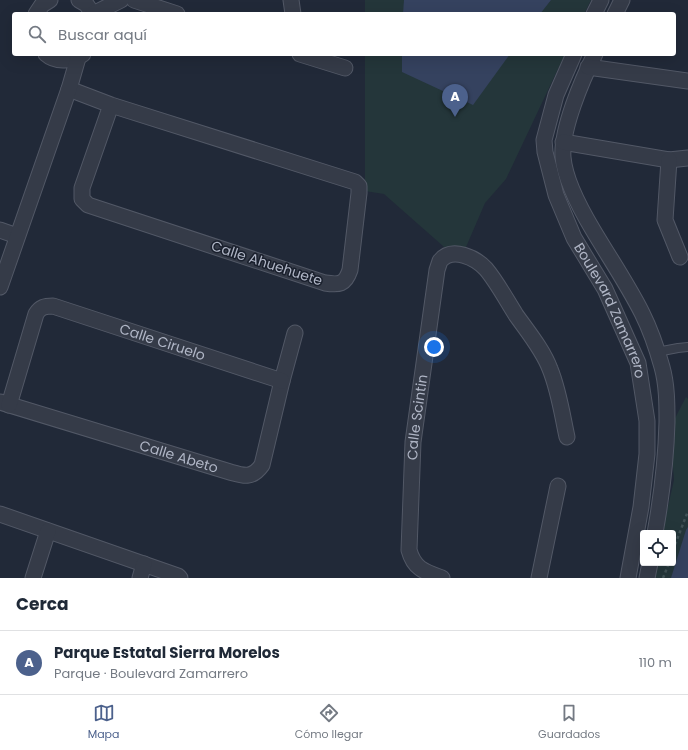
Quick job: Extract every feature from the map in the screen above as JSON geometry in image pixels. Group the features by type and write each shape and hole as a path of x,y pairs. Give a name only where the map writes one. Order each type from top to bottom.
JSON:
{"street":[{"path":"79,0 86,4 92,12"},
{"path":"97,12 121,0"},
{"path":"134,0 171,12"},
{"path":"292,0 293,12"},
{"path":"595,12 601,0"},
{"path":"616,12 622,0"},
{"path":"48,56 63,61 81,56"},
{"path":"0,287 81,56"},
{"path":"306,56 345,68"},
{"name":"Boulevard Zamarrero","path":"573,56 556,94 546,132 544,152 556,195 571,231 605,289 638,363 647,421 647,454 641,507 628,578"},
{"path":"591,60 688,81"},
{"name":"Boulevard Zamarrero","path":"591,60 572,109 563,142 563,159 570,184 581,209 642,313 652,334 662,369 667,406 666,454 664,482 656,530"},
{"name":"Calle Ahuehuete","path":"69,89 111,105 355,182 359,186 359,193 348,277 343,282 338,284 325,283 88,205 82,199 82,188 111,105"},
{"path":"563,142 669,160 688,158"},
{"path":"669,160 665,220 680,257"},
{"path":"0,230 17,236"},
{"name":"Calle Scintin","path":"442,578 425,572 411,559 409,550 409,518 414,442 437,270 440,262 446,256 454,254 463,255 472,259 485,269 536,344 550,368 556,387 567,437"},
{"path":"600,281 618,272"},
{"name":"Calle Ciruelo","path":"5,404 36,314 43,307 53,306 282,381"},
{"path":"282,381 295,333"},
{"name":"Calle Abeto","path":"5,404 246,476 254,474 262,465 282,381"},
{"path":"539,578 558,486"},
{"path":"0,514 48,531 142,571 178,576 180,578"},
{"path":"33,578 48,531"},
{"path":"647,578 649,566"}],"lane":[{"path":"657,352 688,347"}],"path":[{"path":"676,542 688,511"},
{"path":"663,578 667,566"}],"shaded area":[{"path":"365,0 591,0 585,12 365,12"},
{"path":"365,56 564,56 506,179 485,203 460,261 384,194 365,191"},
{"path":"686,397 688,399 688,578 652,578 655,566 676,566 676,530 663,530 674,480 670,428"}],"water":[{"path":"404,0 551,0 542,12 403,12"},
{"path":"402,56 509,56 473,105 402,72"},
{"path":"688,527 688,578 671,578 676,566"}],"place":[{"name":"Parque Estatal Sierra Morelos","path":"455,117"}]}
